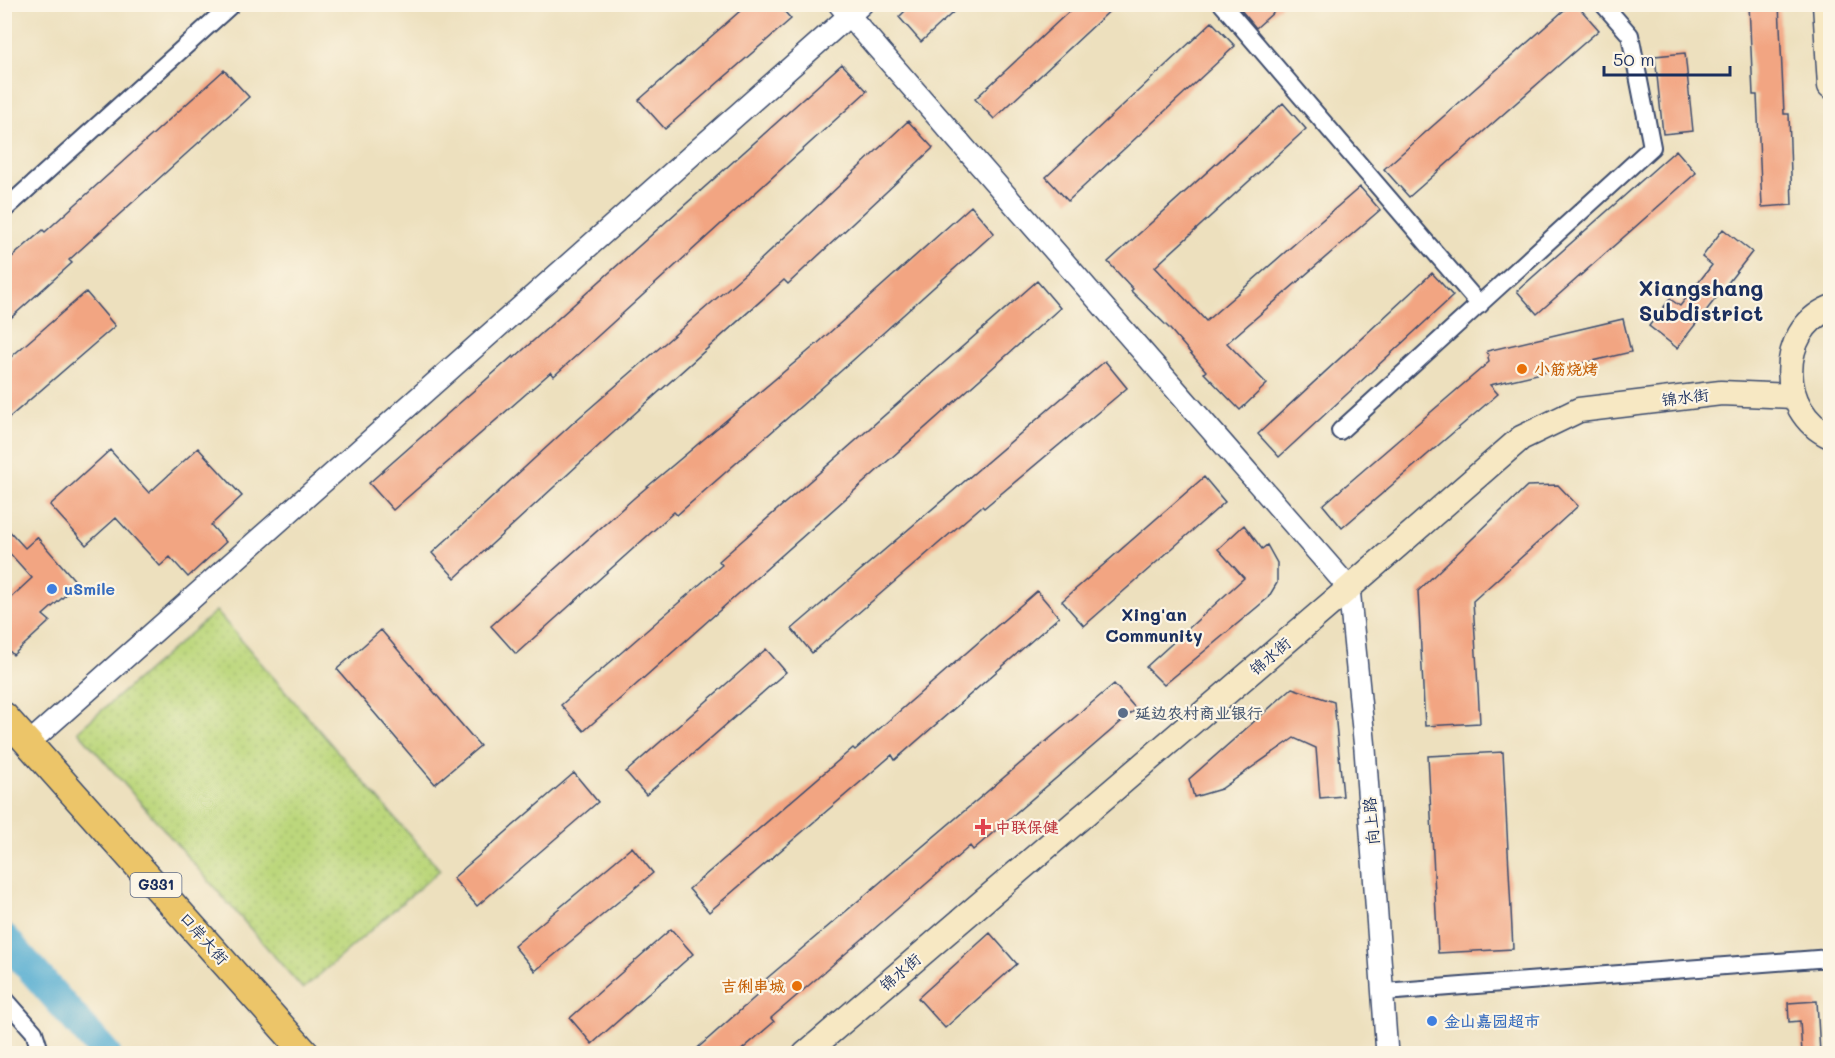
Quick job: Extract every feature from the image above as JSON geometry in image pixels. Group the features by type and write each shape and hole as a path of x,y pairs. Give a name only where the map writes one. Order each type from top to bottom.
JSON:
{"highway":[{"name":"口岸大街","path":"4,716 306,1053"}],"main road":[{"path":"1825,4 1830,86"},
{"path":"1830,289 1826,310 1804,328 1793,349 1789,372 1793,396 1804,416 1821,432 1830,436"},
{"name":"锦水街","path":"805,1053 1521,438 1578,410 1722,393 1793,396"}],"street":[{"path":"4,210 232,4"},
{"path":"1222,4 1480,305"},
{"path":"1340,431 1652,147 1630,35 1603,4"},
{"path":"29,743 850,8 1349,588"},
{"name":"向上路","path":"1349,588 1384,992 1387,1053"},
{"path":"1384,992 1830,958"},
{"path":"4,998 34,1032 41,1053"}],"green space":[{"path":"216,611 440,870 303,989 78,731"}],"building":[{"path":"748,4 778,4 791,19 665,129 639,100"},
{"path":"912,4 962,4 921,42 899,17"},
{"path":"1077,4 1117,4 994,119 975,99"},
{"path":"1236,4 1283,4 1256,28"},
{"path":"1571,4 1576,4 1599,30 1409,197 1384,169"},
{"path":"1749,4 1779,4 1784,114 1789,114 1792,205 1762,207 1757,95 1753,95"},
{"path":"1212,22 1235,46 1068,201 1046,177"},
{"path":"1685,53 1693,131 1663,134 1655,56"},
{"path":"842,64 867,91 554,376 551,372 393,510 369,483 513,356 514,358"},
{"path":"224,70 249,97 69,260 72,263 4,324 4,264 43,230 45,232"},
{"path":"1283,103 1306,129 1155,267 1206,321 1360,187 1380,210 1227,343 1267,384 1240,410 1204,373 1206,371 1169,328 1131,291 1133,289 1108,262"},
{"path":"908,121 933,148 788,284 784,280 455,578 432,553 574,422 755,265"},
{"path":"1676,150 1696,173 1537,314 1517,291"},
{"path":"971,206 994,233 842,370 677,515 674,512 516,654 491,626 634,498 818,343"},
{"path":"1723,229 1752,252 1677,348 1649,326 1670,299 1680,306 1712,265 1702,257"},
{"path":"1432,273 1453,296 1279,457 1258,434"},
{"path":"1037,281 1060,308 584,731 561,705 722,565 719,561"},
{"path":"86,292 115,326 4,422 4,363"},
{"path":"1623,319 1631,352 1490,385 1498,394 1342,528 1323,505 1489,362 1487,351"},
{"path":"1105,361 1127,388 984,508 982,506 812,653 792,629"},
{"path":"198,448 242,496 211,525 226,542 188,577 170,557 160,566 116,518 86,545 50,505 110,450 149,493"},
{"path":"1204,477 1225,502 1084,626 1062,601"},
{"path":"1558,485 1578,506 1473,601 1480,723 1425,726 1418,591 1527,486"},
{"path":"4,525 25,548 37,537 78,584 43,615 50,621 13,655 4,645 4,604 32,578 4,547"},
{"path":"1244,525 1262,549 1267,545 1277,563 1277,583 1268,598 1164,685 1146,667 1244,578 1218,549"},
{"path":"1037,591 1059,617 895,760 892,755 709,912 689,889 853,748 855,750"},
{"path":"381,630 480,746 435,784 337,669"},
{"path":"766,649 786,672 646,795 626,772"},
{"path":"1114,684 1136,709 973,850 970,846 771,1018 774,1022 738,1053 692,1053 770,984 766,979"},
{"path":"1292,688 1334,702 1343,796 1320,798 1316,748 1294,738 1221,789 1194,797 1189,779"},
{"path":"1503,752 1513,949 1438,953 1428,756"},
{"path":"574,773 598,802 477,906 453,878"},
{"path":"632,847 653,873 535,971 514,946"},
{"path":"671,929 693,954 592,1044 570,1018"},
{"path":"990,933 1017,964 945,1028 918,998"},
{"path":"1817,1001 1820,1053 1802,1053 1800,1021 1789,1022 1788,1003"}],"waterway":[{"path":"4,938 106,1054"}],"place":[{"name":"小筋烧烤","path":"1522,369"},
{"name":"uSmile","path":"52,589"},
{"name":"延边农村商业银行","path":"1123,713"},
{"name":"中联保健","path":"983,827"},
{"name":"吉俐串城","path":"797,986"},
{"name":"金山嘉园超市","path":"1432,1021"}],"district":[{"name":"Xiangshang Subdistrict","path":"1701,300"},
{"name":"Xing'an Community","path":"1154,625"}]}
